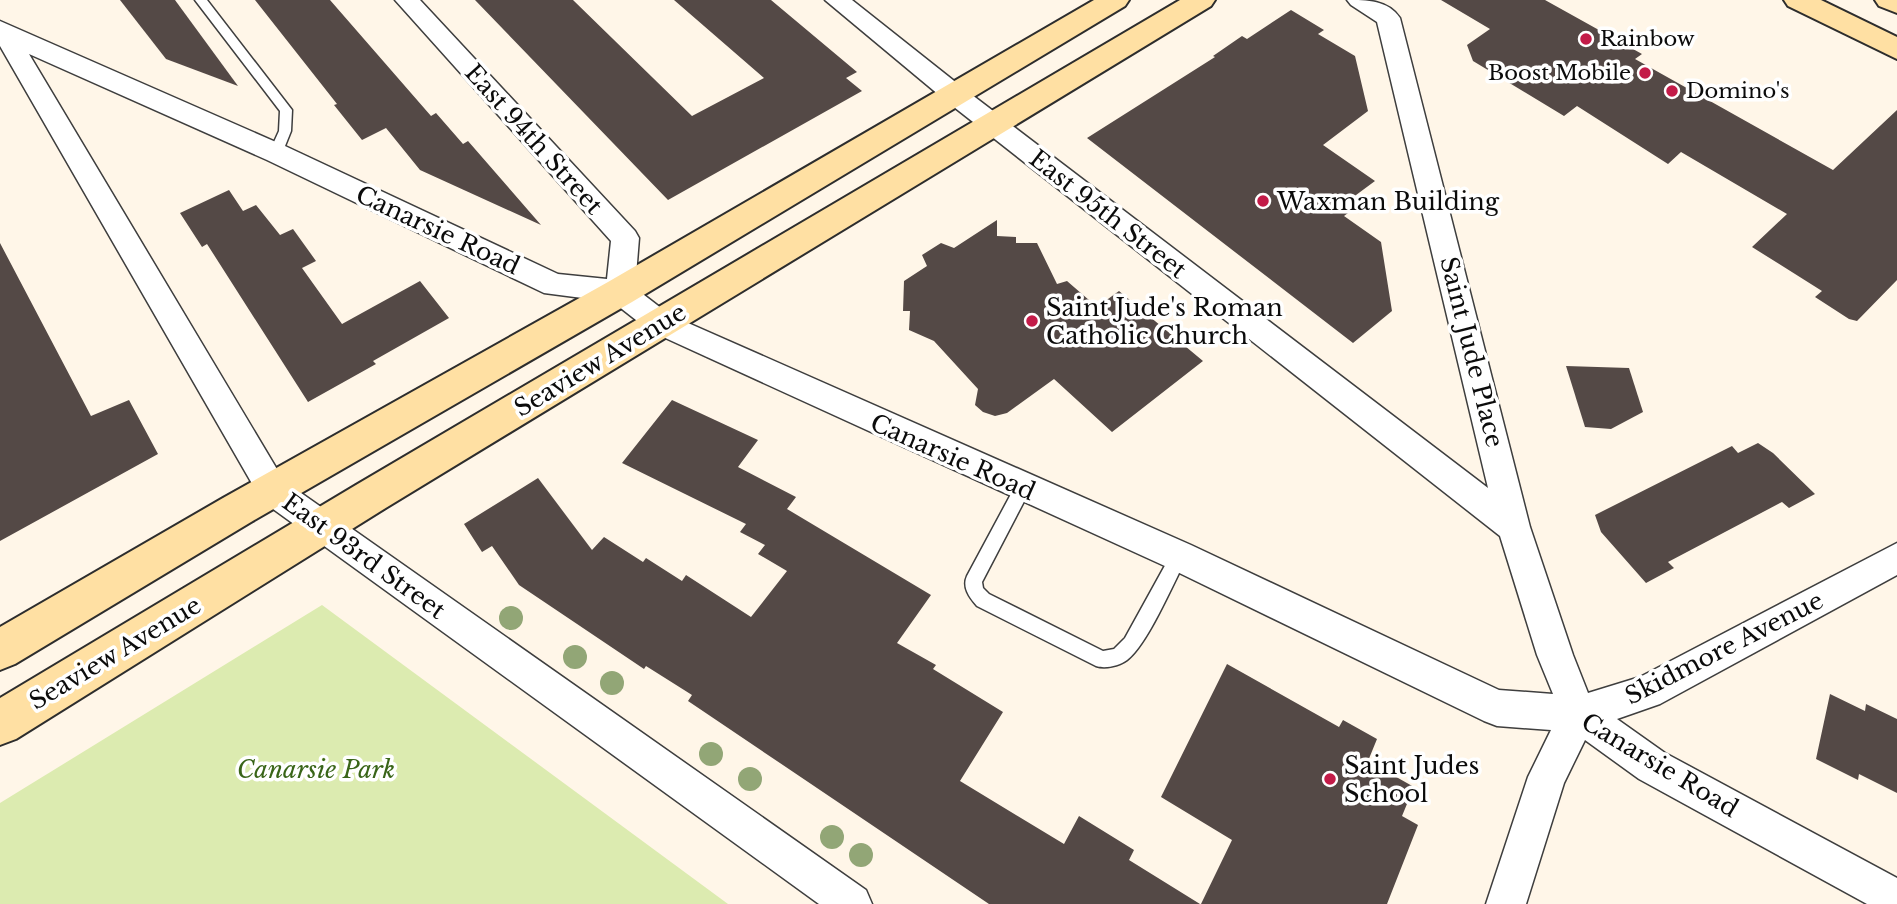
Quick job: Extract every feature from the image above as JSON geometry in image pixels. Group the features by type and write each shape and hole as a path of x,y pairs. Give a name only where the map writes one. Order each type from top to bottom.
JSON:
{"street":[{"name":"East 94th Street","path":"407,0 625,238 620,292"},
{"name":"East 95th Street","path":"837,0 993,125 1514,527"},
{"name":"Seaview Avenue","path":"0,650 620,292 1115,0"},
{"name":"Seaview Avenue","path":"0,723 660,323 1201,0"},
{"name":"Saint Jude Place","path":"1359,0 1388,18 1514,527 1555,655 1579,714"},
{"path":"1798,0 1897,49"},
{"path":"1889,0 1897,4"},
{"name":"Canarsie Road","path":"3,32 276,153 554,285 620,292 660,323 1179,556 1497,708 1579,714 1652,766 1897,899"},
{"name":"East 93rd Street","path":"3,32 273,491 852,904"},
{"name":"Skidmore Avenue","path":"1579,714 1647,692 1897,558"},
{"path":"1506,904 1547,777 1579,714"}],"lane":[{"path":"201,0 286,110 285,131 276,153"},
{"path":"1023,488 974,581 975,592 983,600 1102,660 1119,656 1131,644 1179,556"}],"green space":[{"name":"Canarsie Park","path":"322,605 728,904 0,904 0,803"}],"building":[{"path":"120,0 175,0 238,86 166,59"},
{"path":"255,0 330,0 431,116 436,113 463,144 468,141 541,225 420,170 386,128 362,140"},
{"path":"475,0 573,0 692,116 764,78 674,0 771,0 857,72 846,78 862,91 668,200"},
{"path":"1441,0 1545,0 1642,54 1635,59 1833,170 1897,110 1897,280 1857,321 1849,319 1815,297 1822,291 1752,247 1787,214 1681,152 1668,164 1577,106 1564,116 1473,61 1467,45 1490,29"},
{"name":"Waxman Building","path":"1291,10 1324,30 1318,34 1355,56 1368,111 1323,145 1375,181 1352,198 1360,204 1344,216 1381,242 1392,311 1353,343 1087,138 1215,57 1213,56 1242,36 1247,39"},
{"path":"229,190 243,211 256,205 280,235 293,229 316,261 302,268 342,324 420,281 449,318 373,361 376,364 308,402 207,244 202,247 180,213"},
{"name":"Saint Jude's Roman Catholic Church","path":"997,220 997,236 1016,237 1016,243 1037,243 1057,284 1067,281 1097,307 1119,291 1203,361 1112,432 1054,379 1007,413 995,416 983,412 975,405 978,389 934,341 909,330 910,311 903,311 904,281 927,266 922,255 941,243 954,248"},
{"path":"0,243 91,416 129,400 158,454 0,541"},
{"path":"1566,366 1629,368 1643,412 1611,429 1585,427"},
{"path":"672,400 758,440 738,467 796,497 787,509 931,595 897,643 936,665 933,669 1003,712 960,781 1064,844 1079,816 1134,850 1129,860 1200,904 989,904 688,701 692,695 646,666 644,669 519,585 492,546 482,552 464,524 538,478 592,550 604,537 643,562 646,558 682,581 686,575 751,617 787,571 758,554 765,545 740,532 746,524 622,463"},
{"path":"1758,443 1773,453 1815,494 1789,508 1782,502 1668,562 1674,568 1646,583 1601,532 1595,515 1732,446 1738,453"},
{"name":"Saint Judes School","path":"1227,664 1339,727 1343,720 1377,739 1368,761 1414,787 1402,816 1418,825 1387,904 1201,904 1232,840 1161,797"},
{"path":"1830,694 1865,711 1866,704 1897,719 1897,793 1859,774 1858,780 1816,759"}],"place":[{"name":"Rainbow","path":"1586,39"},
{"name":"Boost Mobile","path":"1645,73"},
{"name":"Domino's","path":"1672,91"},
{"name":"Waxman Building","path":"1263,201"},
{"name":"Saint Jude's Roman Catholic Church","path":"1032,321"},
{"name":"Saint Judes School","path":"1330,779"}]}
